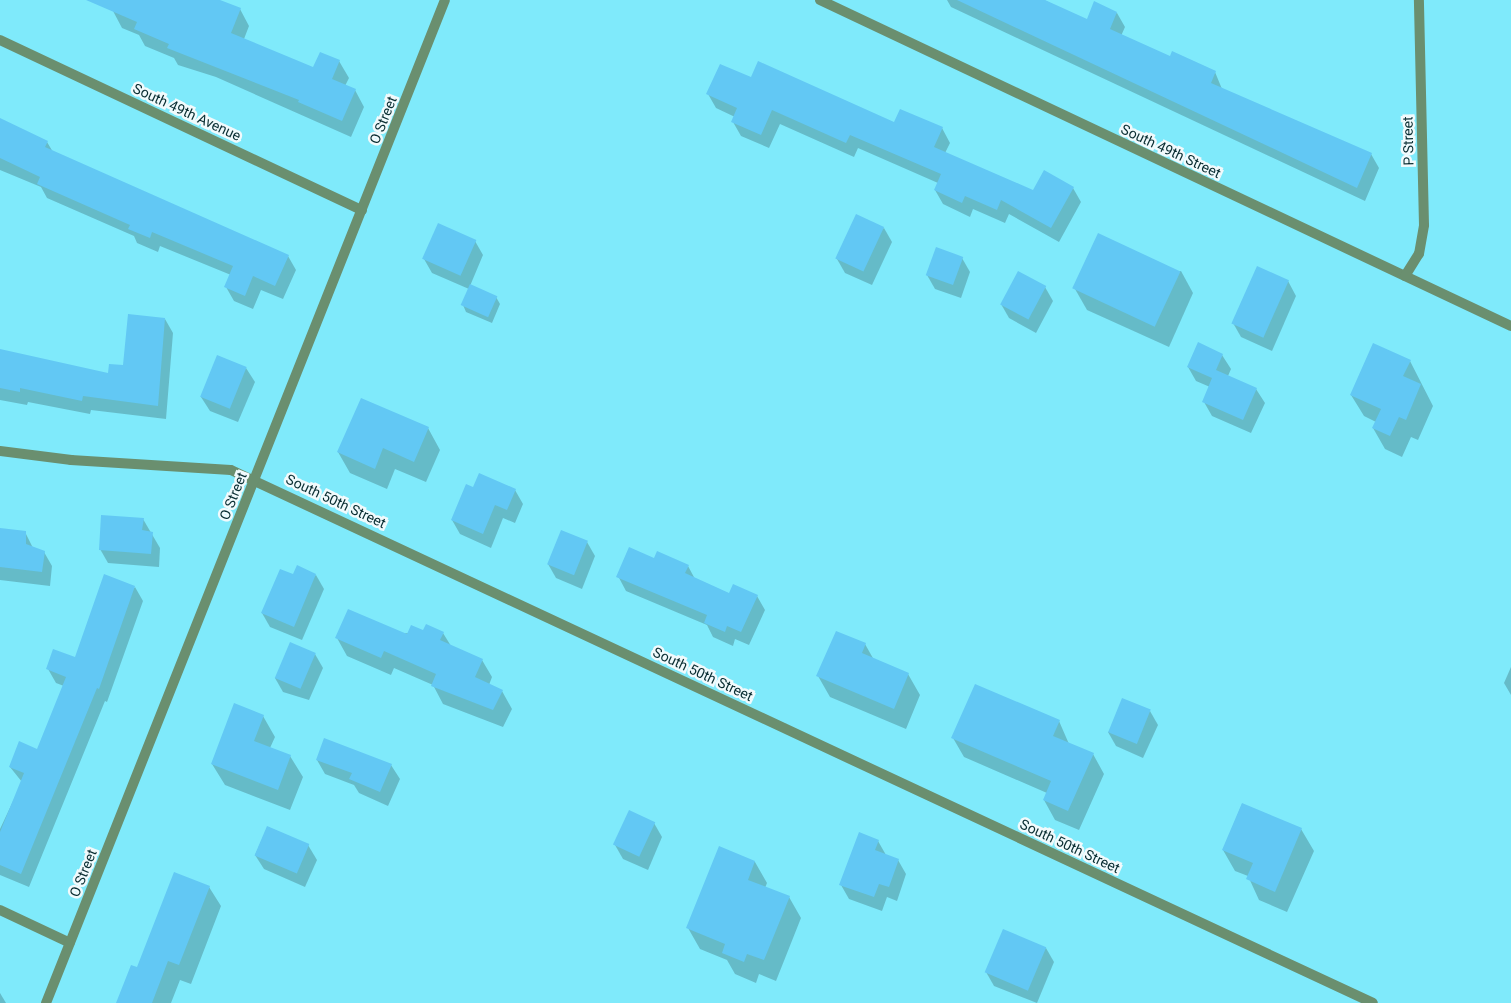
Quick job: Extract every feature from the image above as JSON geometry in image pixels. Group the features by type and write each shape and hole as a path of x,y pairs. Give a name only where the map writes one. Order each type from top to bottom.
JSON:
{"street":[{"name":"O Street","path":"46,1003 446,0"},
{"name":"South 49th Street","path":"820,0 1511,326"},
{"name":"P Street","path":"1405,276 1419,254 1424,225 1419,0"},
{"name":"South 49th Avenue","path":"0,40 362,210"},
{"name":"South 50th Street","path":"0,451 71,460 231,470 1372,1003"},
{"path":"0,910 70,943"}],"building":[{"path":"86,0 220,0 241,8 231,33 313,67 320,52 340,60 332,79 356,89 342,121 298,102 299,100 167,48 169,44 134,29 137,22"},
{"path":"957,0 1045,0 1087,19 1094,1 1117,12 1110,29 1170,56 1172,51 1216,71 1211,83 1372,153 1357,188"},
{"path":"758,61 894,122 900,109 943,127 934,147 1033,190 1044,170 1074,187 1051,228 1001,200 997,210 965,196 962,203 934,190 941,174 850,135 846,143 772,110 761,135 731,122 737,108 706,94 720,64 751,77"},
{"path":"0,118 48,141 45,147 289,255 275,286 253,276 245,296 224,287 233,266 152,232 150,238 128,229 130,225 37,184 40,177 0,158"},
{"path":"856,214 884,227 863,272 835,258"},
{"path":"438,223 476,240 461,276 422,259"},
{"path":"1098,233 1180,271 1155,327 1072,288"},
{"path":"936,247 963,257 953,285 926,275"},
{"path":"1257,266 1289,280 1263,338 1231,324"},
{"path":"1018,271 1046,286 1028,320 1000,305"},
{"path":"470,284 497,296 488,317 461,305"},
{"path":"128,314 165,318 158,406 83,396 82,401 20,388 20,392 0,388 0,349 108,373 109,364 123,365"},
{"path":"1198,342 1223,354 1216,370 1257,388 1243,420 1202,402 1212,378 1187,367"},
{"path":"1373,343 1411,360 1403,376 1421,384 1406,420 1399,417 1390,436 1372,428 1381,409 1350,395"},
{"path":"217,355 247,367 230,409 200,397"},
{"path":"361,398 429,427 414,462 383,448 375,469 337,452"},
{"path":"479,473 516,489 507,510 495,505 483,534 451,520 466,484 473,487"},
{"path":"101,515 144,518 142,530 153,532 151,554 99,550"},
{"path":"0,528 26,531 26,544 45,551 42,572 0,567"},
{"path":"561,530 588,541 574,575 547,564"},
{"path":"629,547 654,558 657,551 689,565 685,573 729,593 733,584 758,595 741,632 727,626 725,632 704,623 707,615 616,577"},
{"path":"297,565 316,574 294,627 261,613 280,569 293,574"},
{"path":"104,574 135,586 99,689 97,688 21,874 0,865 0,832 24,773 9,767 19,741 37,749 66,677 46,669 53,649 75,657"},
{"path":"348,609 407,634 411,625 423,630 426,624 444,632 440,640 483,659 475,677 503,690 493,710 431,686 436,674 384,651 381,658 335,638"},
{"path":"836,631 866,643 862,653 909,673 894,709 816,676"},
{"path":"290,642 316,653 301,689 275,678"},
{"path":"975,684 1060,720 1053,736 1094,753 1068,811 1043,800 1051,781 951,738"},
{"path":"1122,698 1151,710 1137,744 1108,732"},
{"path":"234,703 264,715 254,741 291,755 278,790 211,764"},
{"path":"324,738 392,764 380,792 349,779 352,773 316,760"},
{"path":"1242,803 1302,828 1275,892 1246,879 1253,863 1222,850"},
{"path":"629,810 655,822 639,857 613,844"},
{"path":"267,826 309,844 297,873 254,855"},
{"path":"859,832 879,840 875,850 899,859 889,887 879,884 874,897 839,885"},
{"path":"719,846 755,861 748,880 790,896 764,960 747,954 744,962 722,953 725,944 686,928"},
{"path":"174,872 210,886 179,965 168,961 152,1003 116,1003 131,965 137,967"},
{"path":"1003,929 1046,947 1028,991 985,972"}]}
